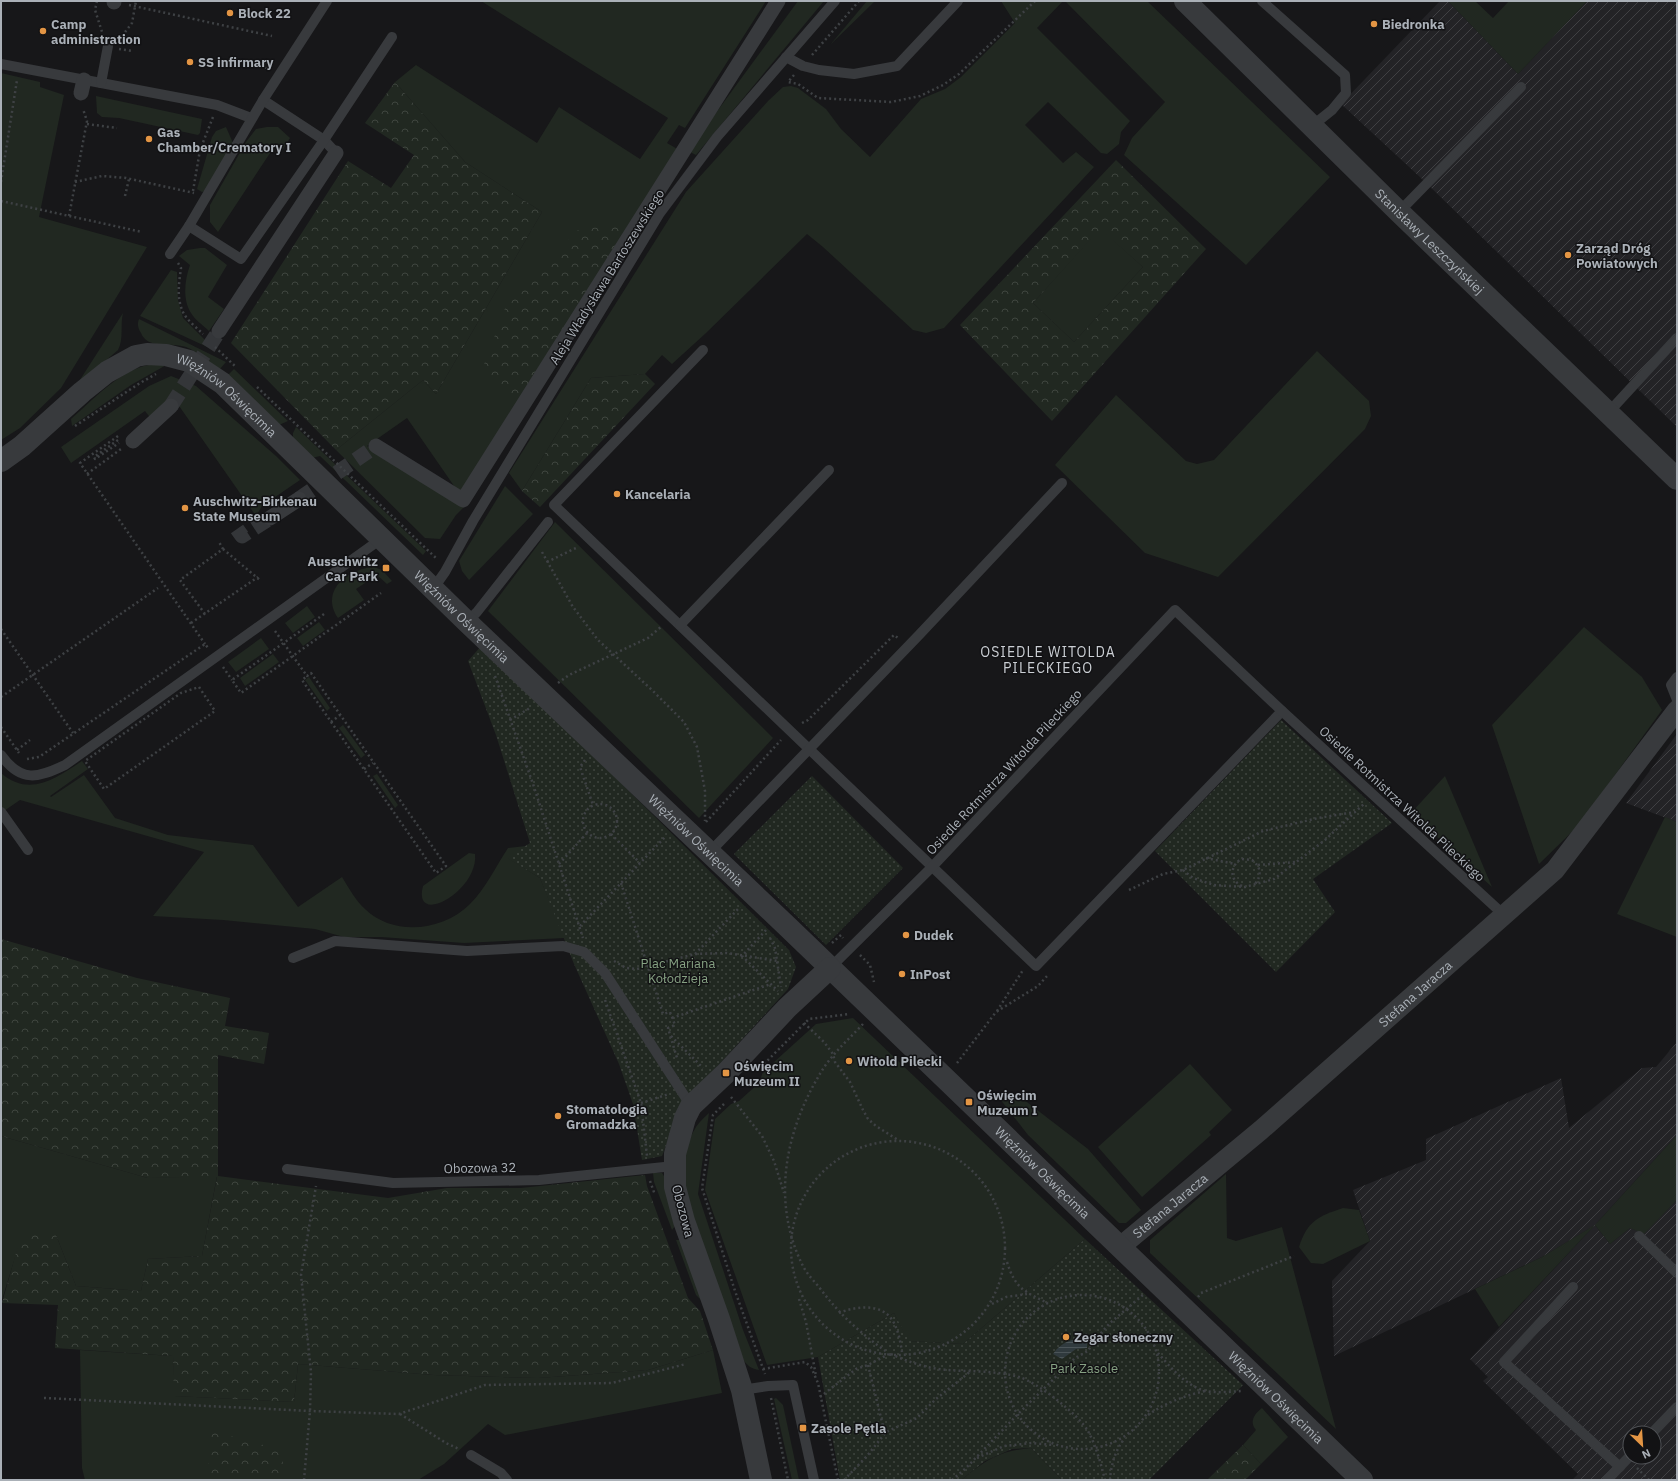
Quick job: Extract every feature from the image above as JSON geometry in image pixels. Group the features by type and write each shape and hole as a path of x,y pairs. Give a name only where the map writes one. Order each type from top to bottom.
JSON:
{"street":[{"path":"376,446 463,500 778,1"},
{"name":"Stanisławy Leszczyńskiej","path":"1185,1 1399,212 1677,479"},
{"path":"216,338 336,153"},
{"name":"Więźniów Oświęcimia","path":"1,461 22,446 107,372 136,356 147,354 166,355 189,361 222,383 433,590 830,968 1362,1480"},
{"path":"133,441 172,406"},
{"path":"270,518 298,499"},
{"name":"Stefana Jaracza","path":"1120,1247 1261,1130 1555,870 1677,710"},
{"name":"Obozowa","path":"761,1480 742,1390 720,1319 684,1221 675,1187 674,1166 686,1098 726,1073 787,1008 830,968"}],"lane":[{"path":"170,254 206,196 251,118 327,1"},
{"name":"Aleja Władysława Bartoszewskiego","path":"433,590 445,572 473,521 660,213 716,136 835,1"},
{"path":"786,57 803,66 819,70 854,74 897,66 958,1"},
{"path":"1262,1 1345,74 1346,93 1332,110 1312,126"},
{"path":"188,226 241,259 324,140 392,37"},
{"path":"101,83 108,46"},
{"path":"1,64 20,68 82,94 101,83 217,105 251,118"},
{"path":"1399,212 1521,87"},
{"path":"263,100 324,140 336,153"},
{"path":"1608,413 1677,338"},
{"name":"Osiedle Rotmistrza Witolda Pileckiego","path":"703,350 554,505 1029,959"},
{"path":"680,626 829,470"},
{"path":"709,853 909,644 919,636 1062,483"},
{"path":"467,622 477,612 548,522"},
{"path":"1,755 14,769 30,776 45,774 64,765 381,539"},
{"name":"Osiedle Rotmistrza Witolda Pileckiego","path":"830,968 932,867 1175,610 1282,711 1504,915"},
{"path":"1677,677 1671,685 1677,700"},
{"path":"1029,959 1036,966 1282,711"},
{"path":"1,812 28,850"},
{"path":"293,958 335,941 467,951 563,946 584,952 606,973 686,1098"},
{"name":"Obozowa 32","path":"286,1169 393,1183 539,1180 674,1166"},
{"path":"1639,1236 1677,1273"},
{"path":"1573,1287 1504,1362 1620,1467 1608,1480"},
{"path":"742,1390 768,1386 793,1385 814,1480"},
{"path":"1660,1425 1677,1407"},
{"path":"472,1454 501,1473 507,1480"}],"path":[{"path":"97,1 95,10 108,46 119,40 132,23 136,1"},
{"path":"114,2 272,36"},
{"path":"265,75 268,60"},
{"path":"1,182 20,68"},
{"path":"69,216 87,124 82,94"},
{"path":"193,193 200,150 217,105"},
{"path":"87,124 117,128"},
{"path":"182,146 200,150"},
{"path":"75,182 102,176 129,179 206,196"},
{"path":"125,196 129,179"},
{"path":"1,201 142,232"},
{"path":"170,254 181,268 178,287 184,314 204,335"},
{"path":"216,338 240,371"},
{"path":"256,387 437,559"},
{"path":"87,474 133,441"},
{"path":"80,463 205,644"},
{"path":"548,522 543,534 541,551 573,607 598,640 684,722 697,747 705,791 705,826"},
{"path":"219,542 223,549 261,581"},
{"path":"204,614 180,580 223,549"},
{"path":"547,562 569,551"},
{"path":"191,623 258,577"},
{"path":"1,697 158,588"},
{"path":"220,663 241,693 381,593"},
{"path":"232,680 324,614"},
{"path":"554,685 569,675 648,638 673,618"},
{"path":"271,625 307,676"},
{"path":"1,629 73,733 39,757 28,760 23,758 1,727"},
{"path":"705,822 790,730 808,720 894,635 909,644"},
{"path":"311,673 446,866 436,873 302,680 307,676 311,673"},
{"path":"495,675 590,958"},
{"path":"199,687 215,711 104,789 85,760 182,693 199,687"},
{"path":"510,720 535,705"},
{"path":"331,722 340,715"},
{"path":"17,750 30,740"},
{"path":"588,757 580,767 593,805"},
{"path":"364,769 373,763"},
{"path":"1183,870 1193,878 1214,885 1245,887 1274,879 1325,840 1373,795"},
{"path":"600,804 606,806 616,815 617,822 615,828 611,834 606,837 593,837 587,833 584,828 582,821 584,814 593,805 600,804"},
{"path":"1127,891 1163,874 1183,870 1263,831 1318,818 1355,812"},
{"path":"559,864 587,833"},
{"path":"611,834 640,863"},
{"path":"579,927 668,834"},
{"path":"1206,858 1235,864"},
{"path":"1245,887 1240,886 1232,877 1235,864 1241,859 1252,860 1258,865 1260,873 1259,879 1251,886"},
{"path":"1258,865 1296,862"},
{"path":"621,883 663,1014 670,1012 675,1025 668,1028 679,1064"},
{"path":"736,900 746,911"},
{"path":"695,954 741,906"},
{"path":"761,925 766,930 775,948 778,962 782,987 774,995"},
{"path":"742,956 766,930"},
{"path":"613,961 626,968 637,969 695,954 727,953 778,962"},
{"path":"742,956 778,990"},
{"path":"953,1068 996,1012 1029,959"},
{"path":"996,1012 1038,986 1048,975"},
{"path":"672,1018 771,984"},
{"path":"603,994 642,1103 648,1168 647,1173 658,1202"},
{"path":"762,1065 809,1019 853,1013"},
{"path":"864,1022 833,1054 805,1100 799,1114 787,1162 784,1200 792,1237 805,1269 839,1313 863,1335 889,1353 907,1361 931,1368 1004,1374 1021,1378 1044,1390 1067,1409 1087,1430 1096,1448 1105,1480"},
{"path":"804,1023 824,1042 833,1054 835,1062 850,1082 868,1119 876,1126 899,1140"},
{"path":"670,1036 703,1068"},
{"path":"642,1103 686,1098 703,1068 709,1062"},
{"path":"736,1092 713,1115 702,1188 735,1291 763,1369 788,1480"},
{"path":"730,1097 762,1136 774,1161 785,1195"},
{"path":"798,1296 817,1322 844,1344 889,1353 917,1351 949,1342 978,1320 991,1304 1000,1282 1006,1262 1004,1220 997,1201 987,1185 961,1160 932,1145 899,1140 863,1148 832,1164 808,1190 793,1222 790,1258 798,1296 806,1322 838,1480"},
{"path":"304,1480 310,1411 311,1372 301,1275 318,1173"},
{"path":"1201,1293 1294,1256"},
{"path":"1006,1262 1012,1276 1027,1294 1048,1303"},
{"path":"952,1480 1076,1358 1088,1351 1093,1342 1110,1323 1147,1292"},
{"path":"991,1304 1006,1297 1027,1294"},
{"path":"1054,1445 1033,1433 1017,1415 1006,1390 1004,1374 1012,1338 1029,1317 1048,1303 1065,1297 1090,1295 1103,1297 1128,1309 1145,1328 1158,1352 1172,1370 1184,1380 1206,1391"},
{"path":"839,1313 849,1309 865,1307 877,1309 889,1315 900,1337 902,1352"},
{"path":"1147,1416 1155,1400 1160,1376 1158,1352"},
{"path":"820,1397 856,1369 868,1365 889,1353"},
{"path":"763,1369 806,1362 811,1367 818,1383"},
{"path":"44,1398 399,1414 485,1385 612,1383 686,1364"},
{"path":"868,1365 885,1434"},
{"path":"844,1480 867,1456 885,1434 917,1418 936,1399 972,1371"},
{"path":"1110,1480 1114,1458 1120,1443 1147,1416 1166,1404 1190,1395 1206,1391 1227,1392 1247,1389"},
{"path":"399,1414 446,1442 472,1454"},
{"path":"975,1459 1004,1446 1032,1443 1054,1445 1078,1450 1102,1447 1127,1435"}],"shaded area":[{"path":"1440,1 1448,1 1518,74 1587,1 1677,1 1677,427 1421,178 1341,104"},
{"path":"1677,734 1677,822 1626,803"},
{"path":"1677,1042 1677,1135 1595,1225 1610,1244 1630,1228 1644,1233 1677,1200 1677,1480 1572,1480 1578,1474 1483,1381 1488,1377 1470,1359 1594,1226 1542,1257 1334,1356 1332,1281 1370,1241 1353,1190 1426,1160 1426,1139 1561,1078 1569,1128 1642,1068 1656,1067"},
{"path":"1087,1338 1087,1348 1076,1349 1062,1359 1053,1354 1060,1346 1068,1342"}],"green space":[{"path":"481,1 766,1 685,128 679,125 667,143 679,150 515,406 461,496 407,418 367,446 465,506 456,515 440,539 425,538 336,450 423,380 436,394 542,212 465,162 395,82 416,65 537,143 559,107 640,159 668,118"},
{"path":"798,1 824,1 696,155 688,151"},
{"path":"867,1 875,1 830,45"},
{"path":"1001,1 1063,1 1037,28 1130,121 1121,132 1119,144 1107,154 1101,153 1048,102 1025,125 1063,163 1076,152 1094,167 944,328 926,333 913,330 807,234 706,333 672,364 662,355 645,374 591,378 522,491 509,473 686,192 768,101 783,87 791,86 798,88 826,109 841,129 870,157 921,99 945,89 961,77 1015,23"},
{"path":"1065,1 1147,1 1330,177 1246,265 1124,155 1132,138 1165,102"},
{"path":"1448,1 1475,1 1493,18 1509,1 1587,1 1518,74"},
{"path":"1,73 40,82 40,87 64,95 39,217 147,247 61,388 20,428 1,440"},
{"path":"395,82 465,162 542,212 436,394 423,380 336,450 231,343 348,161 391,188 414,155 365,123"},
{"path":"96,96 202,119 200,133 198,135 119,118 102,117 97,113"},
{"path":"226,127 233,143 206,191 202,192 197,189 212,137 216,131"},
{"path":"278,127 290,138 282,151 274,147 218,232 210,222 210,205 246,142 256,129"},
{"path":"1116,160 1206,249 1052,421 960,325","holes":["1100,229 1143,267 1074,342 1033,303"]},
{"path":"629,226 515,406 483,367 507,303 580,228"},
{"path":"1100,228 1143,267 1074,342 1033,303"},
{"path":"205,248 227,265 208,297 224,309 209,331 191,313 186,302 185,289 190,265 179,256 187,250"},
{"path":"171,270 177,272 178,300 183,318 216,351 140,316"},
{"path":"123,313 121,341 118,350 76,386"},
{"path":"139,319 226,362 219,370 199,354 186,347 154,344 149,342 144,338 139,329"},
{"path":"1317,351 1369,401 1371,416 1365,429 1218,577 1145,553 1055,465 1116,395 1186,461 1197,464 1214,460"},
{"path":"168,364 131,385 72,426 71,419 118,379 138,368 149,365"},
{"path":"234,369 288,421 279,425 227,376"},
{"path":"645,374 655,384 540,507 522,491 591,378"},
{"path":"171,376 196,386 276,456 300,480 262,506 256,516 177,403 152,420 145,411 71,463 61,447 149,386"},
{"path":"296,427 426,551 423,555 320,456 312,458 293,438 293,433"},
{"path":"505,486 533,514 469,580 462,571 459,561"},
{"path":"555,522 773,738 699,818 488,611"},
{"path":"374,567 382,570 392,581 387,584 377,575 356,589 364,600 338,618 333,608 332,599 334,591 339,583 354,572"},
{"path":"307,606 315,617 293,633 285,623"},
{"path":"319,622 325,630 303,646 297,638"},
{"path":"1584,627 1642,677 1662,710 1578,826 1539,864 1492,725"},
{"path":"261,638 269,649 236,672 228,662"},
{"name":"Plac Mariana Kołodzieja","path":"482,645 789,950 796,967 788,989 681,1106 662,1156 642,1160 633,1104 619,1064 574,964 540,878 507,858 530,843 496,735 468,661"},
{"path":"273,654 279,662 245,686 240,678"},
{"path":"309,677 330,708 327,711 305,680"},
{"path":"1281,720 1392,823 1313,879 1335,912 1276,972 1155,851"},
{"path":"343,725 365,755 361,758 339,728"},
{"path":"82,761 88,769 50,796 51,797 84,775 115,818 168,835 253,845 298,907 342,877 355,898 365,909 377,918 390,924 404,927 433,925 459,913 476,898 508,848 526,846 530,844 508,858 540,878 565,938 464,943 381,937 344,937 315,929 223,920 153,916 204,852 20,800 4,811 1,806 1,773 22,784 33,785 53,779"},
{"path":"377,774 398,805 395,808 373,776"},
{"path":"812,776 903,868 826,945 734,854"},
{"path":"1445,776 1492,887 1411,813"},
{"path":"1665,817 1677,822 1677,937 1617,914"},
{"path":"469,853 475,854 473,868 467,881 446,900 436,904 427,904 422,898 423,886"},
{"path":"1,939 137,978 230,998 225,1026 269,1033 264,1064 218,1055 218,1176 388,1198 447,1188 521,1188 645,1175 647,1186 688,1298 700,1311 713,1350 648,1370 538,1378 434,1375 298,1364 294,1402 174,1396 173,1356 55,1348 58,1305 2,1303 21,1235 56,1235 76,1286 141,1291 148,1259 202,1256 217,1177 148,1178 1,1136"},
{"path":"853,1018 1085,1239 963,1344 908,1341 894,1313 818,1357 767,1365 705,1190 715,1119 731,1104 739,1101 759,1083 763,1072 816,1024"},
{"path":"1190,1064 1232,1110 1209,1132 1211,1135 1142,1197 1098,1147"},
{"path":"1019,1096 1088,1149 1141,1210 1126,1223 1119,1223 1028,1135 1000,1099"},
{"path":"709,1113 698,1194 743,1330 759,1370 754,1369 743,1359 690,1208 686,1188 686,1156 691,1136 696,1127"},
{"path":"1677,1135 1677,1200 1644,1234 1630,1228 1610,1244 1595,1225"},
{"path":"1,1136 148,1178 217,1176 202,1256 148,1259 141,1291 76,1286 56,1235 22,1235 1,1303"},
{"path":"653,1173 662,1173 664,1176 675,1226 672,1230 654,1182"},
{"path":"1226,1174 1227,1238 1236,1241 1282,1227 1336,1429 1150,1253 1150,1240"},
{"path":"1343,1208 1359,1210 1370,1241 1323,1264 1311,1263 1299,1247 1306,1231 1310,1225 1321,1217"},
{"path":"1595,1225 1499,1327 1475,1289 1542,1257"},
{"name":"Park Zasole","path":"1085,1239 1243,1385 1149,1480 1062,1480 1031,1448 1012,1449 985,1461 961,1480 840,1480 818,1357 894,1313 909,1341 963,1344"},
{"path":"676,1240 681,1240 704,1303 696,1295"},
{"path":"80,1350 173,1356 175,1396 294,1402 298,1364 434,1375 538,1378 648,1370 713,1350 722,1393 505,1435 488,1424 444,1464 418,1480 85,1480 82,1468"},
{"path":"776,1398 783,1405 799,1480 792,1480 774,1399"},
{"path":"1262,1408 1288,1437 1261,1464 1243,1445 1256,1430 1253,1424 1253,1418"},
{"path":"212,1431 281,1450 285,1478 207,1476"},
{"path":"1243,1445 1261,1464 1245,1480 1207,1480"},
{"path":"1031,1448 1062,1480 961,1480 985,1462 1001,1454"}],"tunnel":[{"path":"171,406 219,331"},
{"path":"299,499 376,446"},
{"path":"237,529 242,536 270,518"}],"place":[{"name":"Block 22","path":"230,13"},
{"name":"Biedronka","path":"1374,24"},
{"name":"Camp administration","path":"43,31"},
{"name":"SS infirmary","path":"190,62"},
{"name":"Gas Chamber/Crematory I","path":"149,139"},
{"name":"Zarząd Dróg Powiatowych","path":"1568,255"},
{"name":"Kancelaria","path":"617,494"},
{"name":"Auschwitz-Birkenau State Museum","path":"185,508"},
{"name":"Ausschwitz Car Park","path":"386,568"},
{"name":"Dudek","path":"906,935"},
{"name":"InPost","path":"902,974"},
{"name":"Witold Pilecki","path":"849,1061"},
{"name":"Oświęcim Muzeum II","path":"726,1073"},
{"name":"Oświęcim Muzeum I","path":"969,1102"},
{"name":"Stomatologia Gromadzka","path":"558,1116"},
{"name":"Zegar słoneczny","path":"1066,1337"},
{"name":"Zasole Pętla","path":"803,1428"}],"district":[{"name":"OSIEDLE WITOLDA PILECKIEGO","path":"1048,660"}]}
